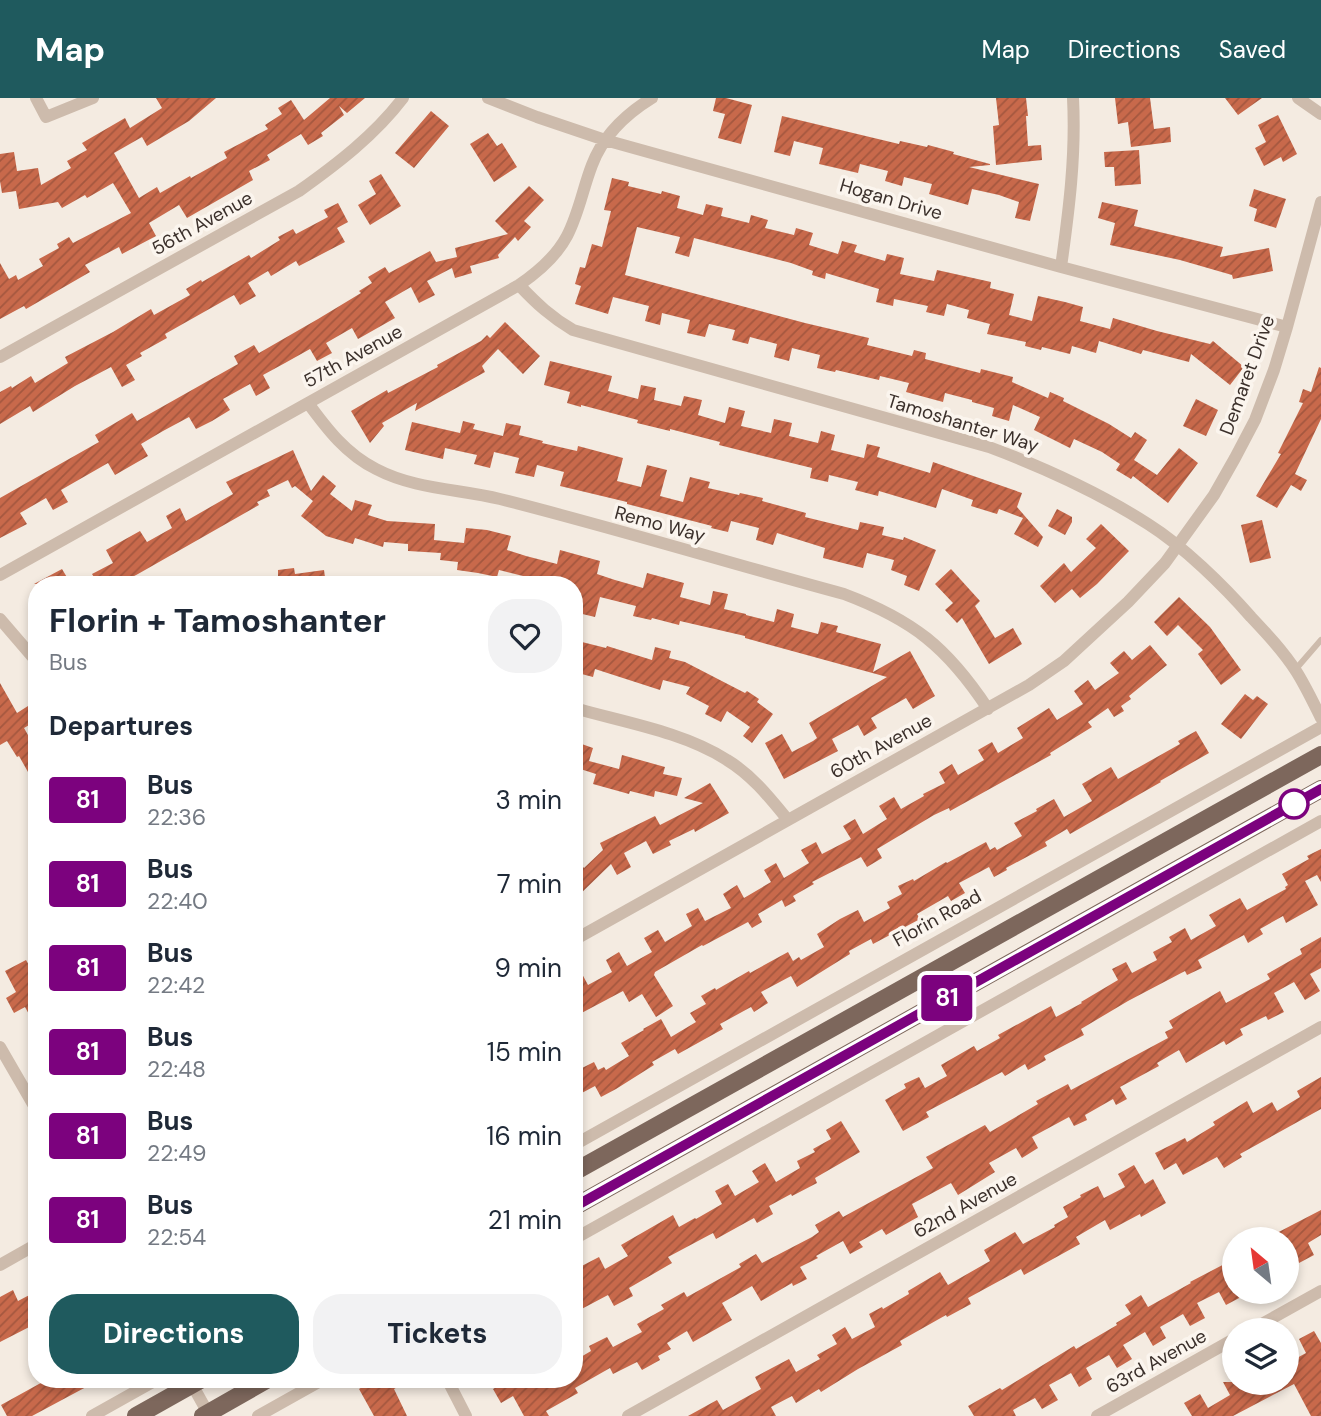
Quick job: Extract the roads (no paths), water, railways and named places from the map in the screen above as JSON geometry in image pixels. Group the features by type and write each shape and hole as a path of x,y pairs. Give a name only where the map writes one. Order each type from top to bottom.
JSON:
{"main road":[{"path":"583,1167 1321,755"},
{"path":"583,1202 1321,789"},
{"path":"136,1416 182,1388"},
{"path":"206,1414 252,1388"}],"street":[{"path":"36,98 46,117 93,98"},
{"name":"56th Avenue","path":"0,357 299,191 335,166 368,137 404,98"},
{"name":"Hogan Drive","path":"488,98 606,140 1287,327"},
{"name":"57th Avenue","path":"0,575 538,272 566,238 576,218 593,163 606,140 617,125 652,98"},
{"path":"1061,267 1073,169 1073,98"},
{"path":"1298,98 1321,114"},
{"name":"Demaret Drive","path":"1178,546 1214,495 1255,420 1287,327 1321,202"},
{"name":"Tamoshanter Way","path":"519,285 542,310 573,330 976,444 1068,479 1150,525 1178,546 1240,605 1269,637 1295,670 1320,711"},
{"name":"Remo Way","path":"308,403 327,430 346,448 375,468 399,479 498,499 844,594 876,606 905,622 942,650 988,709"},
{"name":"60th Avenue","path":"583,934 1029,685 1064,661 1128,602 1178,546"},
{"path":"0,619 28,652"},
{"path":"583,710 681,737 707,748 750,777 788,820"},
{"name":"Florin Road","path":"583,1141 1321,727"},
{"path":"583,1234 1321,821"},
{"name":"62nd Avenue","path":"628,1416 1321,1027"},
{"path":"0,1047 28,1095"},
{"path":"0,1265 28,1249"},
{"path":"1273,1318 1321,1291"},
{"name":"63rd Avenue","path":"1097,1416 1222,1346"},
{"path":"92,1416 142,1388"},
{"path":"197,1388 206,1414"},
{"path":"258,1416 308,1388"},
{"path":"452,1388 466,1416"}],"lane":[{"path":"1295,670 1321,640"}]}
